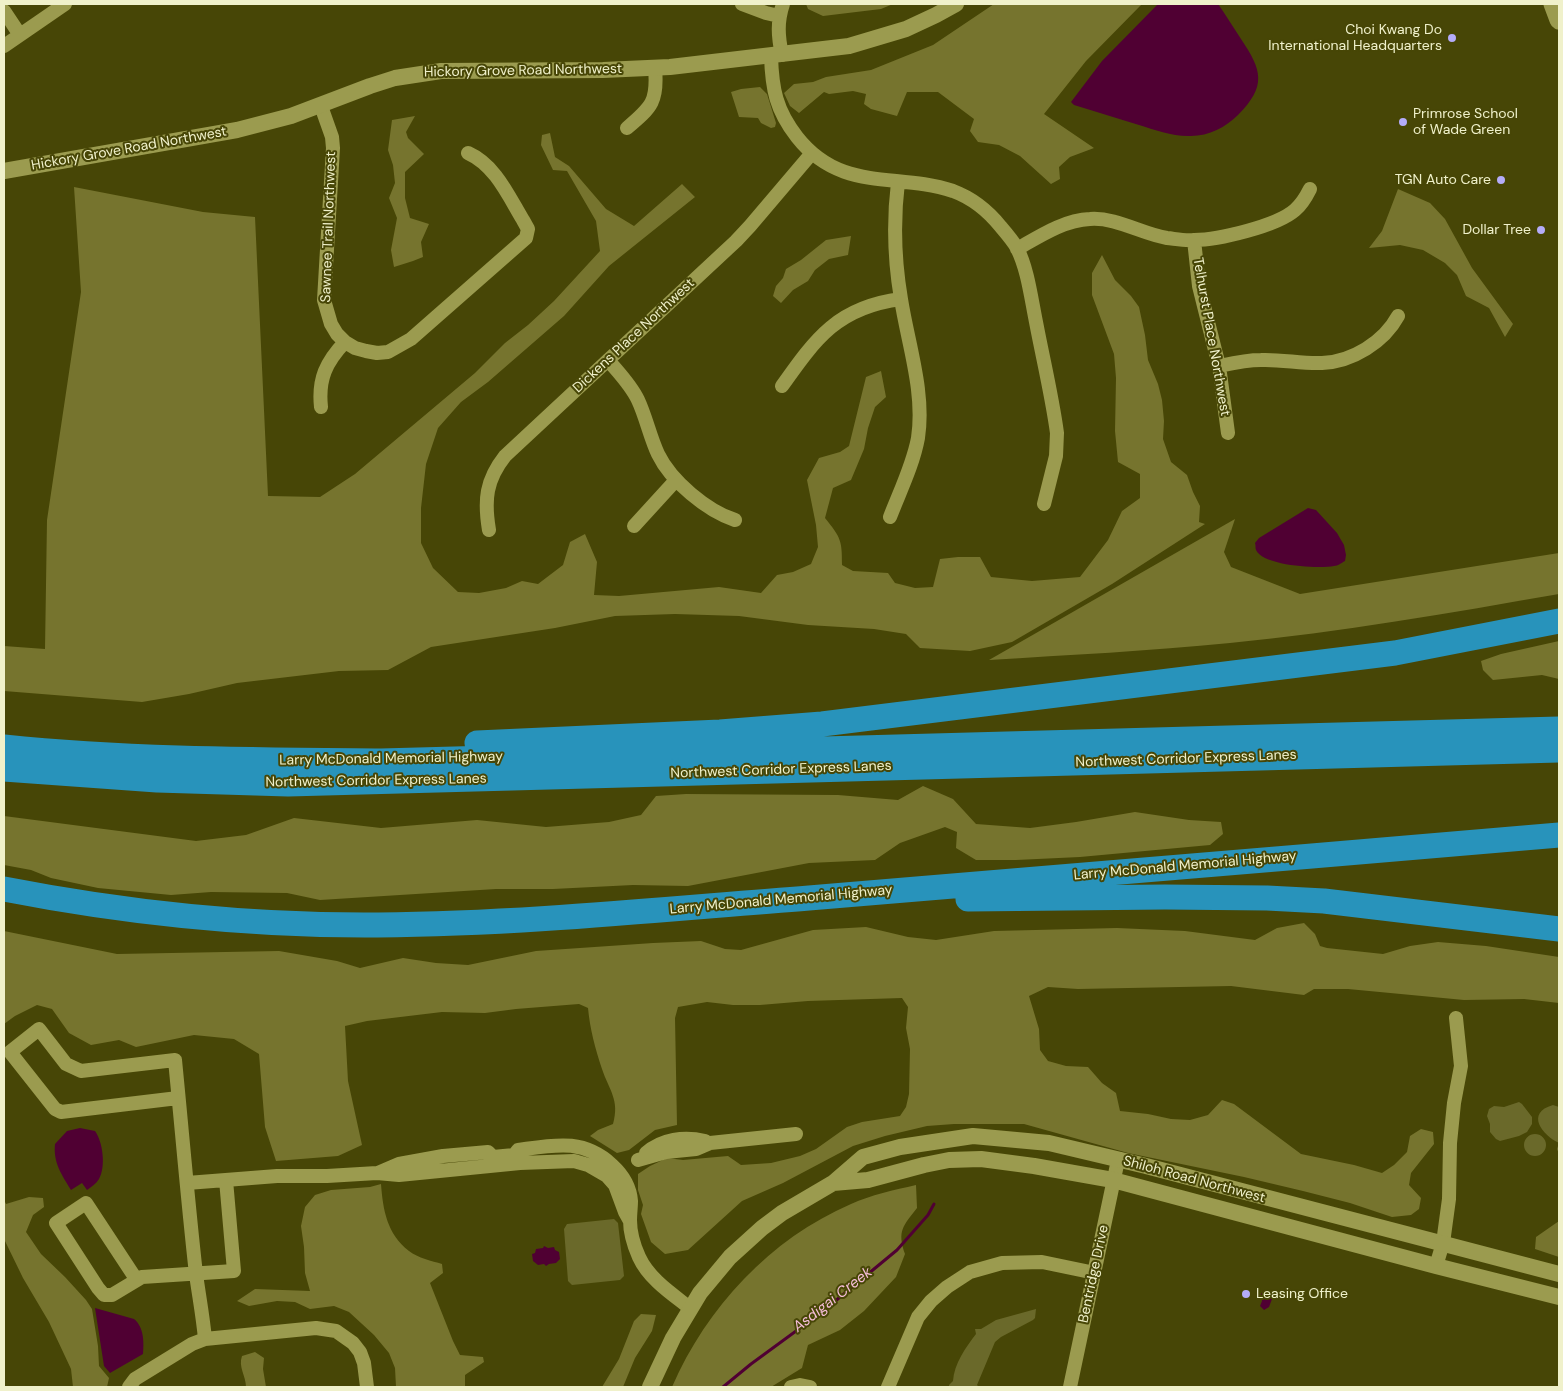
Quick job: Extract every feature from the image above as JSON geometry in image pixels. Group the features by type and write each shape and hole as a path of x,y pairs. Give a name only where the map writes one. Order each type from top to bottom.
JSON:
{"highway":[{"path":"359,761 401,752 474,743 720,732 822,724 1027,697 1395,653 1559,621"},
{"name":"Larry McDonald Memorial Highway","path":"4,747 98,755 218,760 359,761 1559,730"},
{"name":"Northwest Corridor Express Lanes","path":"4,769 157,780 288,784 1559,750"},
{"name":"Larry McDonald Memorial Highway","path":"4,888 98,905 176,915 268,922 375,925 478,922 881,892 1559,835"},
{"path":"881,892 982,900 1164,897 1268,898 1324,901 1559,929"}],"main road":[{"path":"1553,4 1559,20"}],"street":[{"path":"4,46 66,4"},
{"path":"742,4 766,13 781,10 773,87 779,107 788,124 812,154 838,169 871,179 937,187 954,192 968,199 993,218 1017,249 1027,278 1057,433 1056,456 1044,504"},
{"name":"Hickory Grove Road Northwest","path":"4,171 229,132 291,116 370,86 417,74 441,71 655,68 849,46 906,29 936,16 956,4"},
{"path":"4,11 20,35"},
{"path":"627,128 645,112 652,102 656,86 655,68"},
{"name":"Sawnee Trail Northwest","path":"321,106 332,137 333,148 324,300 331,324 345,342"},
{"path":"321,407 322,376 330,360 345,342 355,348 377,353 388,352 399,346 411,339 526,238 528,229 524,220 492,170 480,158 468,152"},
{"name":"Dickens Place Northwest","path":"489,530 486,499 492,478 505,456 736,241 812,154"},
{"path":"890,517 914,453 918,438 919,415 916,380 894,251 894,219 898,182"},
{"path":"1017,249 1072,222 1093,218 1114,222 1156,236 1194,240 1252,230 1294,211 1304,201 1310,189"},
{"name":"Telhurst Place Northwest","path":"1194,240 1199,286 1219,366 1228,434"},
{"path":"782,386 829,327 852,312 866,306 901,299"},
{"path":"1219,366 1259,360 1313,363 1336,361 1352,356 1381,338 1392,328 1398,316"},
{"path":"608,360 638,399 658,454 676,480 716,512 735,520"},
{"path":"634,526 676,480"},
{"path":"1436,1266 1443,1243 1449,1199 1450,1155 1459,1144 1460,1115 1454,1103 1461,1066 1456,1018"},
{"path":"178,1098 61,1112 55,1109 10,1052 39,1030 66,1064 81,1071 174,1060 187,1183 196,1274 205,1339"},
{"path":"710,1143 796,1134"},
{"name":"Shiloh Road Northwest","path":"650,1387 673,1338 690,1308 718,1270 762,1228 782,1212 833,1183 863,1157 900,1147 974,1136 1049,1143 1559,1274"},
{"path":"377,1173 398,1164 443,1156 488,1152 493,1157 514,1155 518,1150 566,1144 582,1146 596,1153 618,1171 627,1184 631,1200 630,1221"},
{"name":"Shiloh Road Northwest","path":"833,1183 868,1180 949,1160 981,1159 1034,1166 1113,1180 1559,1297"},
{"name":"Bentridge Drive","path":"1070,1387 1118,1160"},
{"path":"187,1183 251,1177 377,1173 399,1175 520,1163 574,1161 588,1165 607,1176 615,1185 630,1221 636,1249 646,1269 654,1279 690,1308"},
{"path":"136,1280 86,1203 56,1223 98,1288 104,1294 112,1295 142,1277 234,1271 226,1180"},
{"path":"888,1387 918,1317 931,1301 970,1272 1002,1262 1042,1262 1095,1273"},
{"path":"130,1387 135,1379 192,1344 205,1339 316,1328 336,1331 353,1343 360,1352 364,1363 367,1387"},
{"path":"791,1387 800,1385 810,1387"}],"shaded area":[{"path":"806,4 893,4 881,9 823,16 808,9"},
{"path":"994,4 1142,4 1086,61 1044,114 1094,148 1070,157 1059,167 1060,179 1051,184 1020,156 999,145 978,142 970,131 974,119 938,92 907,92 897,116 871,109 864,104 866,94 853,91 829,94 824,92 799,113 790,106 784,93 794,84 871,70 933,45"},
{"path":"1158,4 1218,4 1253,60 1258,78 1254,95 1238,115 1217,130 1198,136 1171,134 1074,105 1071,102 1102,61"},
{"path":"760,87 767,94 776,123 775,127 771,128 761,123 758,118 739,117 731,92"},
{"path":"415,116 406,132 408,138 424,154 405,172 405,198 410,218 429,224 421,242 423,257 394,267 391,250 397,218 389,198 395,183 393,165 388,150 392,120"},
{"path":"550,133 555,157 569,166 606,209 634,226 682,184 695,197 609,266 564,316 488,382 461,402 438,428 426,464 421,508 421,543 433,568 458,592 479,593 506,588 522,581 538,584 563,565 570,542 585,534 597,562 594,595 619,596 719,587 761,593 777,575 793,572 811,564 818,547 816,525 807,480 819,458 840,452 849,446 866,377 881,371 886,397 875,407 864,449 851,480 833,488 825,518 840,540 842,565 853,571 888,573 895,583 915,588 933,587 940,559 958,557 980,557 991,577 1032,581 1080,577 1108,540 1122,511 1140,498 1140,474 1118,462 1115,431 1116,378 1114,354 1092,295 1092,273 1102,255 1115,280 1139,307 1148,360 1158,384 1162,400 1163,439 1171,462 1187,475 1200,506 1199,522 1205,524 1112,584 1012,642 970,651 920,648 906,634 874,629 808,625 739,616 675,614 615,616 555,628 431,647 388,670 339,671 237,683 142,702 4,691 4,646 45,649 47,520 81,292 74,187 203,212 255,217 268,496 320,497 355,474 475,373 505,343 554,301 600,251 596,221 567,171 553,170 541,145 542,135"},
{"path":"1398,189 1430,203 1445,219 1472,268 1513,324 1505,337 1489,308 1466,296 1457,275 1445,263 1423,250 1400,245 1369,248 1382,231"},
{"path":"851,236 848,255 829,259 815,270 808,281 793,290 781,303 773,296 776,286 783,278 786,269 801,260 826,240"},
{"path":"1308,508 1316,510 1337,533 1344,545 1345,561 1335,566 1327,567 1292,565 1269,560 1256,550 1255,543 1259,538"},
{"path":"1235,519 1224,552 1231,567 1300,594 1559,553 1559,594 1395,622 1272,639 1110,653 989,660"},
{"path":"1559,641 1559,679 1542,675 1493,680 1483,670 1481,661 1501,654"},
{"path":"923,786 953,799 976,824 1030,828 1135,812 1189,820 1221,822 1223,834 1210,845 1080,857 976,860 956,848 957,832 945,827 900,843 875,860 809,863 688,886 633,885 553,889 496,889 320,900 287,893 211,892 171,895 98,888 51,878 31,870 4,865 4,816 196,841 246,835 294,818 381,828 477,820 546,827 609,822 641,815 656,796 686,794 838,795 898,800"},
{"path":"1304,923 1315,934 1320,946 1327,948 1383,954 1410,946 1438,942 1486,946 1559,957 1559,1003 1524,999 1464,1000 1348,989 1314,989 1304,995 1231,986 1078,989 1048,987 1029,996 1039,1029 1040,1050 1048,1061 1066,1066 1088,1067 1102,1083 1116,1093 1120,1111 1190,1120 1208,1115 1222,1100 1234,1104 1301,1154 1382,1173 1394,1165 1407,1152 1410,1136 1421,1129 1433,1132 1434,1144 1411,1173 1409,1185 1421,1198 1419,1209 1411,1215 1392,1217 1350,1203 1303,1191 1128,1153 1024,1124 954,1124 927,1126 853,1146 783,1183 742,1201 688,1250 665,1254 651,1242 641,1214 643,1205 638,1190 638,1174 650,1166 667,1158 683,1160 728,1156 741,1165 771,1163 800,1156 816,1149 847,1127 862,1122 900,1116 906,1107 909,1094 910,1049 906,1028 908,1007 902,998 808,1001 760,1005 733,1005 707,1002 678,1007 675,1018 677,1125 655,1130 629,1150 617,1153 590,1136 598,1130 613,1124 615,1108 613,1095 595,1046 588,1008 579,1004 485,1013 442,1012 367,1021 345,1026 348,1081 362,1145 338,1156 276,1161 265,1127 259,1054 234,1039 194,1035 136,1047 119,1040 91,1045 69,1033 52,1009 37,1005 4,1024 4,931 117,954 279,951 337,961 360,968 403,958 468,965 536,951 653,943 701,941 725,949 741,950 813,930 866,927 908,937 936,940 994,931 1117,928 1185,931 1255,940 1277,928"},
{"path":"1519,1102 1532,1117 1532,1124 1527,1132 1519,1136 1500,1141 1496,1139 1490,1132 1487,1116 1489,1109 1494,1106 1504,1107"},
{"path":"1553,1105 1559,1107 1559,1143 1542,1130 1538,1118 1540,1113"},
{"path":"80,1128 95,1131 98,1136 103,1155 102,1168 98,1181 87,1190 82,1183 71,1190 61,1174 57,1163 55,1144 67,1131"},
{"path":"1535,1134 1543,1137 1546,1145 1543,1153 1535,1156 1527,1153 1524,1145 1527,1137"},
{"path":"381,1184 385,1212 396,1237 409,1251 425,1259 442,1264 443,1273 430,1283 460,1355 483,1357 484,1362 465,1375 465,1387 396,1387 395,1368 389,1353 374,1335 349,1312 334,1306 310,1309 295,1302 277,1301 249,1306 237,1301 255,1289 310,1291 305,1273 301,1226 305,1207 315,1195 331,1190 370,1187"},
{"path":"916,1185 917,1208 903,1229 902,1240 905,1254 896,1277 864,1311 840,1330 808,1345 802,1368 771,1387 672,1387 686,1358 703,1330 744,1279 768,1256 794,1236 821,1219 851,1204 875,1195"},
{"path":"29,1197 43,1198 44,1207 33,1215 26,1232 41,1254 65,1277 92,1309 99,1366 109,1378 107,1387 73,1387 71,1369 49,1322 23,1278 4,1239 4,1200 6,1204"},
{"path":"614,1219 618,1223 624,1276 620,1280 572,1285 568,1281 564,1229 567,1224"},
{"path":"1559,1221 1559,1257 1535,1249 1536,1237"},
{"path":"544,1246 548,1248 554,1247 559,1252 560,1259 556,1263 546,1266 544,1264 538,1265 533,1261 532,1254 535,1253 536,1249 543,1248"},
{"path":"1264,1290 1270,1291 1272,1299 1269,1307 1264,1310 1260,1306 1262,1301 1261,1294"},
{"path":"95,1308 134,1319 140,1326 143,1335 143,1354 110,1373 104,1366"},
{"path":"1036,1309 1033,1320 995,1342 977,1385 979,1387 949,1387 953,1381 961,1356 976,1334 975,1329 981,1329 996,1320"},
{"path":"641,1314 656,1315 652,1331 635,1358 623,1387 602,1387 619,1359 634,1321"},
{"path":"255,1352 264,1358 263,1369 266,1387 246,1387 241,1364 242,1356"}],"waterway":[{"name":"Asdigai Creek","path":"723,1387 822,1312 897,1250 928,1215 934,1204"}],"place":[{"name":"Choi Kwang Do International Headquarters","path":"1452,38"},
{"name":"Primrose School of Wade Green","path":"1403,122"},
{"name":"TGN Auto Care","path":"1501,180"},
{"name":"Dollar Tree","path":"1541,230"},
{"name":"Leasing Office","path":"1246,1294"}]}
